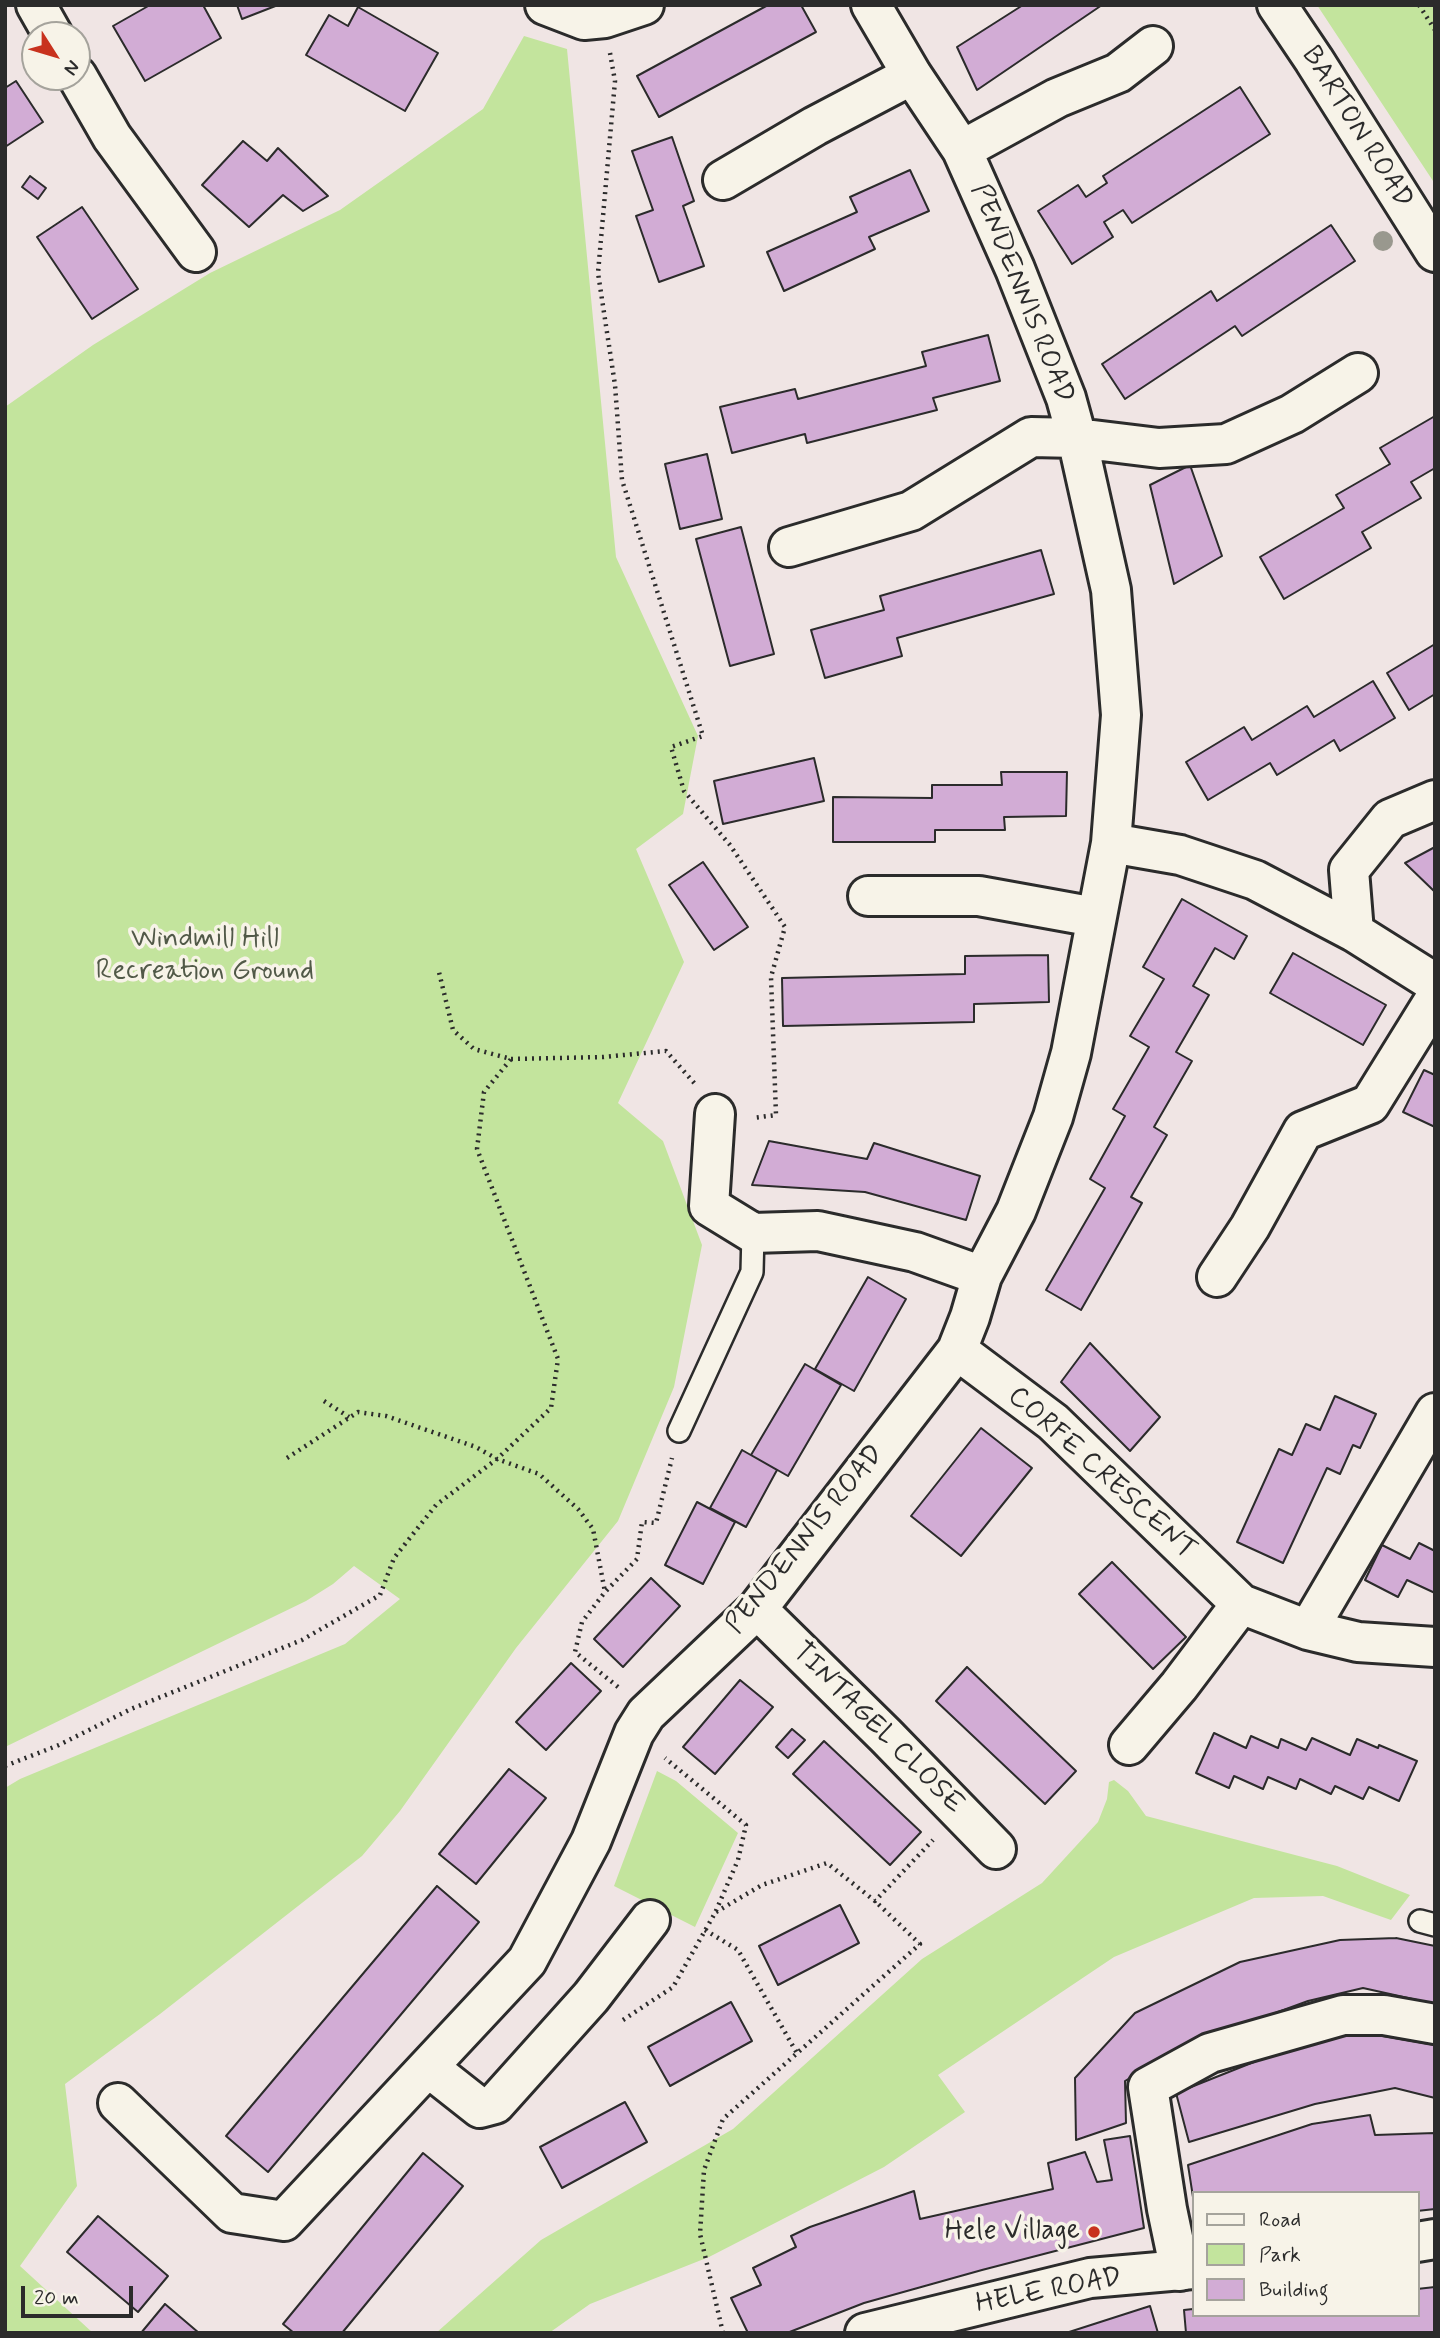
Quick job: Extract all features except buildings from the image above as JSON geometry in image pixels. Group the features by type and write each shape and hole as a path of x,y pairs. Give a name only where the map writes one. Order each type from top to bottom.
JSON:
{"street":[{"path":"36,5 45,21"},
{"path":"545,5 584,20 605,18 644,5"},
{"name":"PENDENNIS ROAD","path":"118,2103 232,2213 284,2221 527,1961 591,1841 640,1724 757,1609 957,1350 982,1276 1016,1211 1053,1117 1071,1053 1111,842 1121,715 1112,604 1066,398 1015,268 962,150 912,75 871,5"},
{"name":"BARTON ROAD","path":"1277,5 1435,252"},
{"name":"PENDENNIS ROAD","path":"962,150 1058,98 1118,73 1153,46"},
{"path":"723,180 815,126 912,75"},
{"path":"86,91 112,137 196,252"},
{"name":"PENDENNIS ROAD","path":"789,547 911,511 1031,438 1077,438 1159,447 1226,444 1292,414 1357,373"},
{"path":"1354,932 1349,870 1390,819 1435,800"},
{"path":"1111,842 1180,855 1255,880 1354,932 1435,983"},
{"path":"868,896 979,896 1095,917"},
{"path":"1217,1277 1250,1227 1303,1131 1370,1104 1435,999"},
{"path":"715,1114 709,1206 753,1233 818,1231 915,1252 982,1276"},
{"name":"CORFE CRESCENT","path":"957,1350 1053,1422 1241,1604 1308,1630 1358,1642 1435,1647"},
{"path":"1308,1630 1435,1413"},
{"path":"1129,1745 1179,1686 1241,1604"},
{"name":"TINTAGEL CLOSE","path":"757,1609 996,1849"},
{"path":"428,2067 480,2108 495,2104 591,1997 650,1920"},
{"path":"1187,2270 1155,2136 1148,2087 1210,2053 1343,2015 1384,2015 1435,2024"},
{"name":"HELE ROAD","path":"864,2333 1090,2278 1187,2270"}],"lane":[{"path":"679,1431 752,1272 753,1233"}],"path":[{"path":"1419,5 1435,30"},
{"path":"605,18 615,81 598,273 615,385 622,480 703,736 671,747 684,791 730,845 785,927 771,977 776,1115 742,1119 715,1114"},
{"path":"438,968 453,1030 474,1049 511,1059 603,1057 666,1051"},
{"path":"5,1766 59,1745 131,1709 302,1640 380,1595 394,1558 436,1505 497,1459 551,1408 558,1359 477,1149 484,1092 511,1059"},
{"path":"324,1401 349,1417"},
{"path":"287,1458 358,1412 386,1416 475,1447 497,1459 539,1474 578,1509 593,1529 605,1592"},
{"path":"566,2025 594,2032 630,2018 673,1987 715,1913 738,1860 746,1825 640,1724 575,1652 582,1622 605,1592 637,1559 642,1522 656,1524 679,1431"},
{"path":"875,1901 960,1812"},
{"path":"715,1913 762,1885 827,1863 875,1901 920,1944 723,2119 704,2170 700,2234 723,2333"},
{"path":"705,1930 738,1950 798,2055"}],"green space":[{"path":"1317,5 1435,5 1435,184"},
{"name":"Windmill Hill Recreation Ground","path":"524,36 567,49 616,557 698,736 683,814 636,849 684,962 618,1103 663,1141 702,1245 674,1387 618,1521 516,1648 400,1811 362,1856 160,2014 65,2084 77,2186 20,2266 93,2333 5,2333 5,1788 20,1779 345,1644 400,1599 354,1566 333,1584 306,1601 5,1747 5,407 93,345 210,273 340,210 483,109"},
{"path":"657,1771 676,1781 738,1833 695,1927 614,1886"},
{"path":"1114,1780 1128,1791 1146,1816 1337,1866 1410,1895 1391,1920 1323,1896 1254,1898 1114,1957 938,2075 965,2112 884,2167 709,2257 590,2304 549,2333 436,2333 541,2240 733,2129 922,1959 1042,1883 1098,1822 1107,1799 1109,1782"}],"place":[{"name":"Hele Village","path":"1094,2232"}]}
